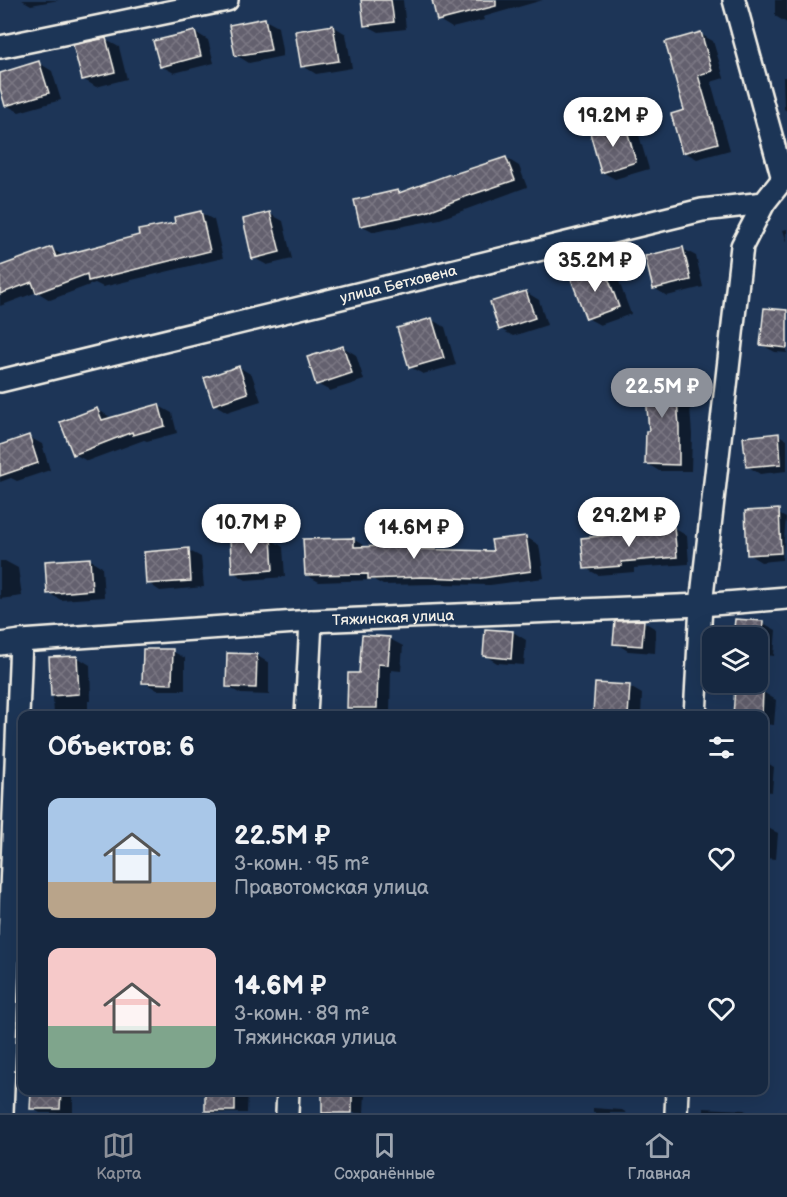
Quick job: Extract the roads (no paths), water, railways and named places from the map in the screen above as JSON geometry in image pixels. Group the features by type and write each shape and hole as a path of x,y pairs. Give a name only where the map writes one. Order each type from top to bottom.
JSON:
{"street":[{"path":"0,47 227,0"},
{"path":"695,711 701,605 742,246 764,202 785,179 734,0"},
{"name":"улица Бетховена","path":"0,381 702,210 764,202"},
{"name":"Тяжинская улица","path":"0,644 310,621 701,605 787,598"},
{"path":"306,711 310,621"},
{"path":"18,711 21,641"},
{"path":"2,1113 18,716"},
{"path":"286,1113 288,1095"},
{"path":"676,1113 677,1095"}]}
